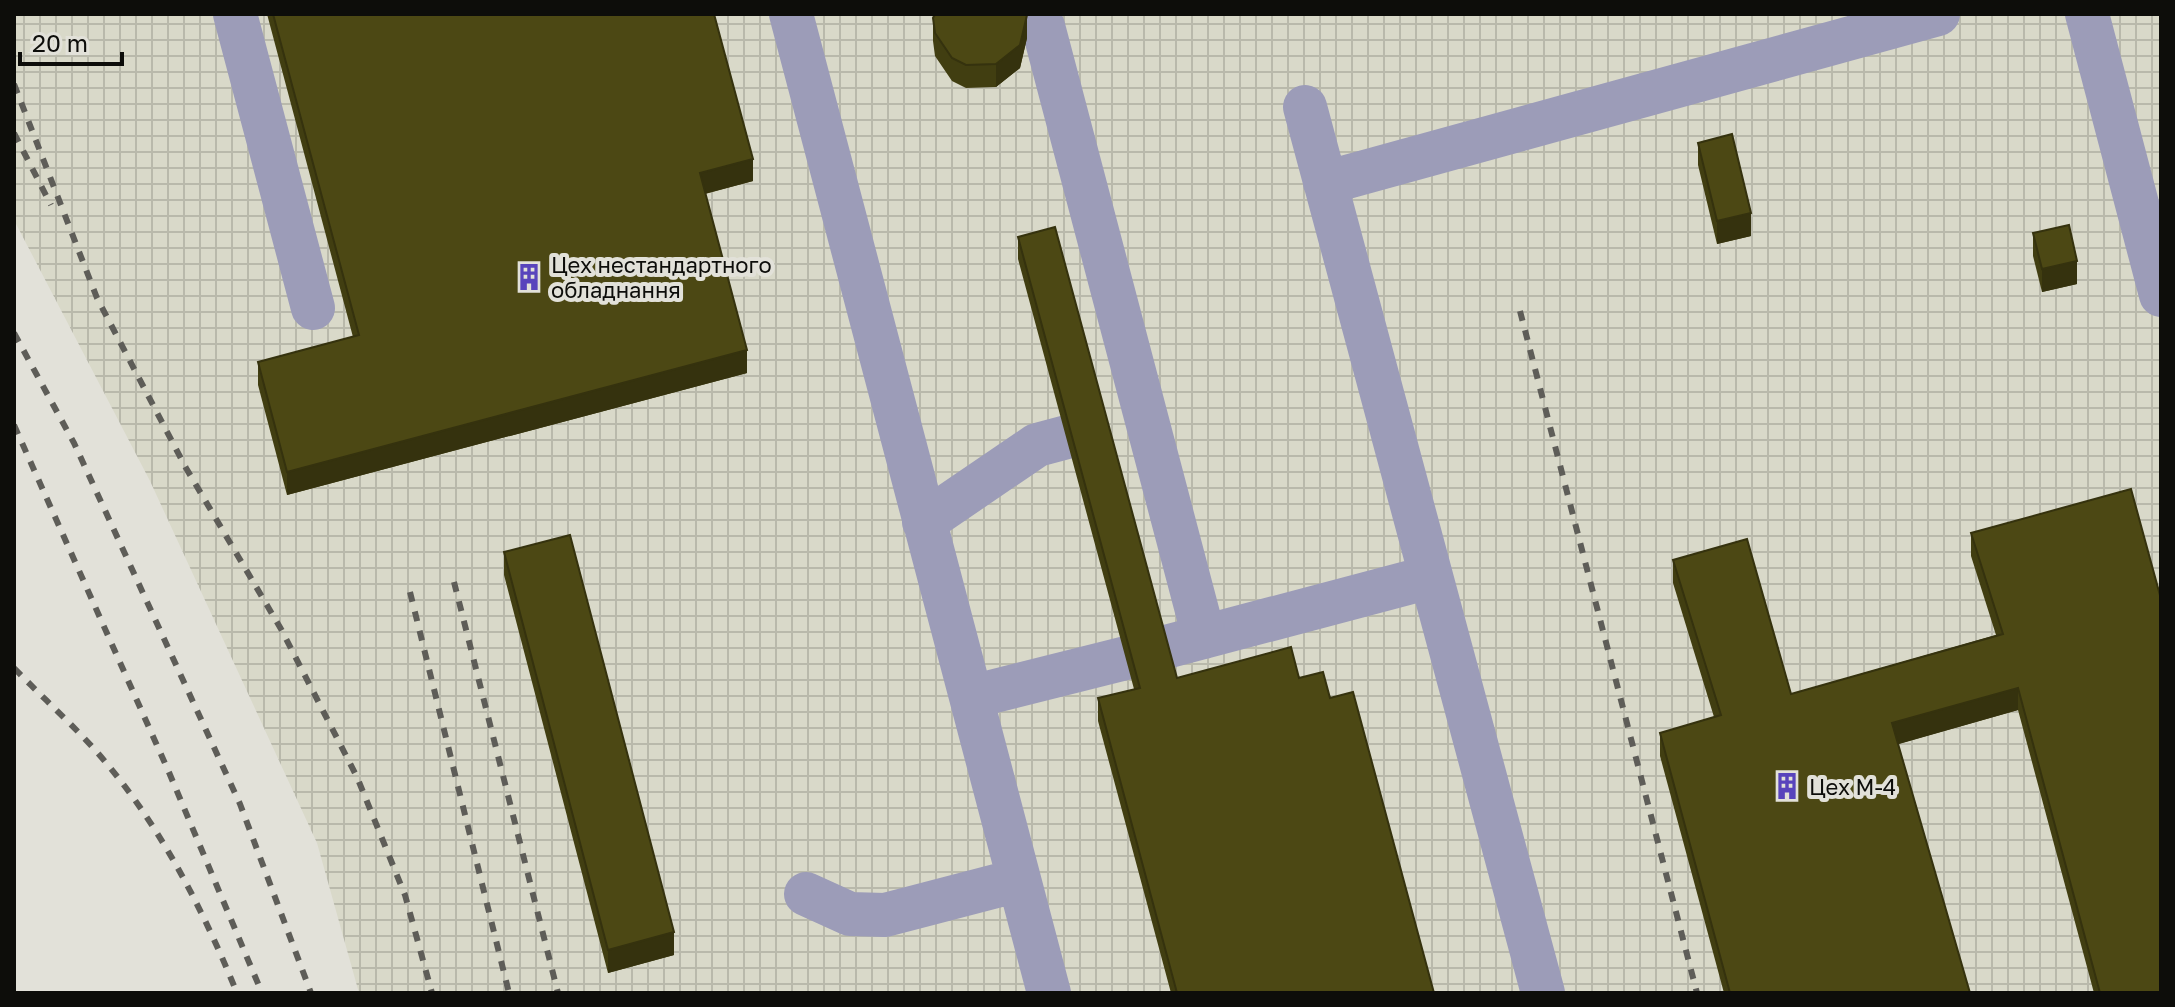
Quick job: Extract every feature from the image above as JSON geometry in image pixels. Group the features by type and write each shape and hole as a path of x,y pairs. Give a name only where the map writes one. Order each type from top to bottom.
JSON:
{"lane":[{"path":"235,14 313,308"},
{"path":"791,14 1049,993"},
{"path":"1325,183 1938,14"},
{"path":"2087,14 2161,295"},
{"path":"1043,26 1204,637"},
{"path":"1305,107 1543,993"},
{"path":"924,522 1037,445 1146,417"},
{"path":"971,697 1430,577"},
{"path":"806,894 850,914 885,915 1019,880"}],"shaded area":[{"path":"14,14 2161,14 2161,993 359,993 317,843 150,481 14,220"}],"building":[{"name":"Цех нестандартного обладнання","path":"273,14 714,14 753,159 700,173 747,350 287,472 258,362 359,335"},
{"path":"935,14 1027,15 1020,45 996,64 966,65 952,58 935,33"},
{"path":"1732,134 1751,213 1717,221 1698,143"},
{"path":"2069,225 2077,261 2042,269 2033,233"},
{"path":"1055,227 1177,678 1291,647 1299,678 1323,672 1330,698 1353,692 1434,993 1177,993 1098,698 1140,688 1018,237"},
{"path":"2131,489 2161,599 2161,993 2100,993 2018,688 1892,723 1970,993 1730,993 1660,733 1721,715 1673,560 1747,539 1791,694 2003,634 1971,533"},
{"path":"570,535 674,932 608,950 504,552"}],"railway":[{"path":"14,84 97,298 186,468 281,629 357,777 405,895 432,993"},
{"path":"14,133 51,205"},
{"path":"1520,311 1697,993"},
{"path":"14,333 74,443 240,804 311,993"},
{"path":"14,425 168,770 262,993"},
{"path":"454,582 558,993"},
{"path":"410,592 509,993"},
{"path":"14,668 96,751 139,806 177,866 237,993"}],"place":[{"name":"Цех нестандартного обладнання","path":"529,277"},
{"name":"Цех М-4","path":"1787,786"}]}
